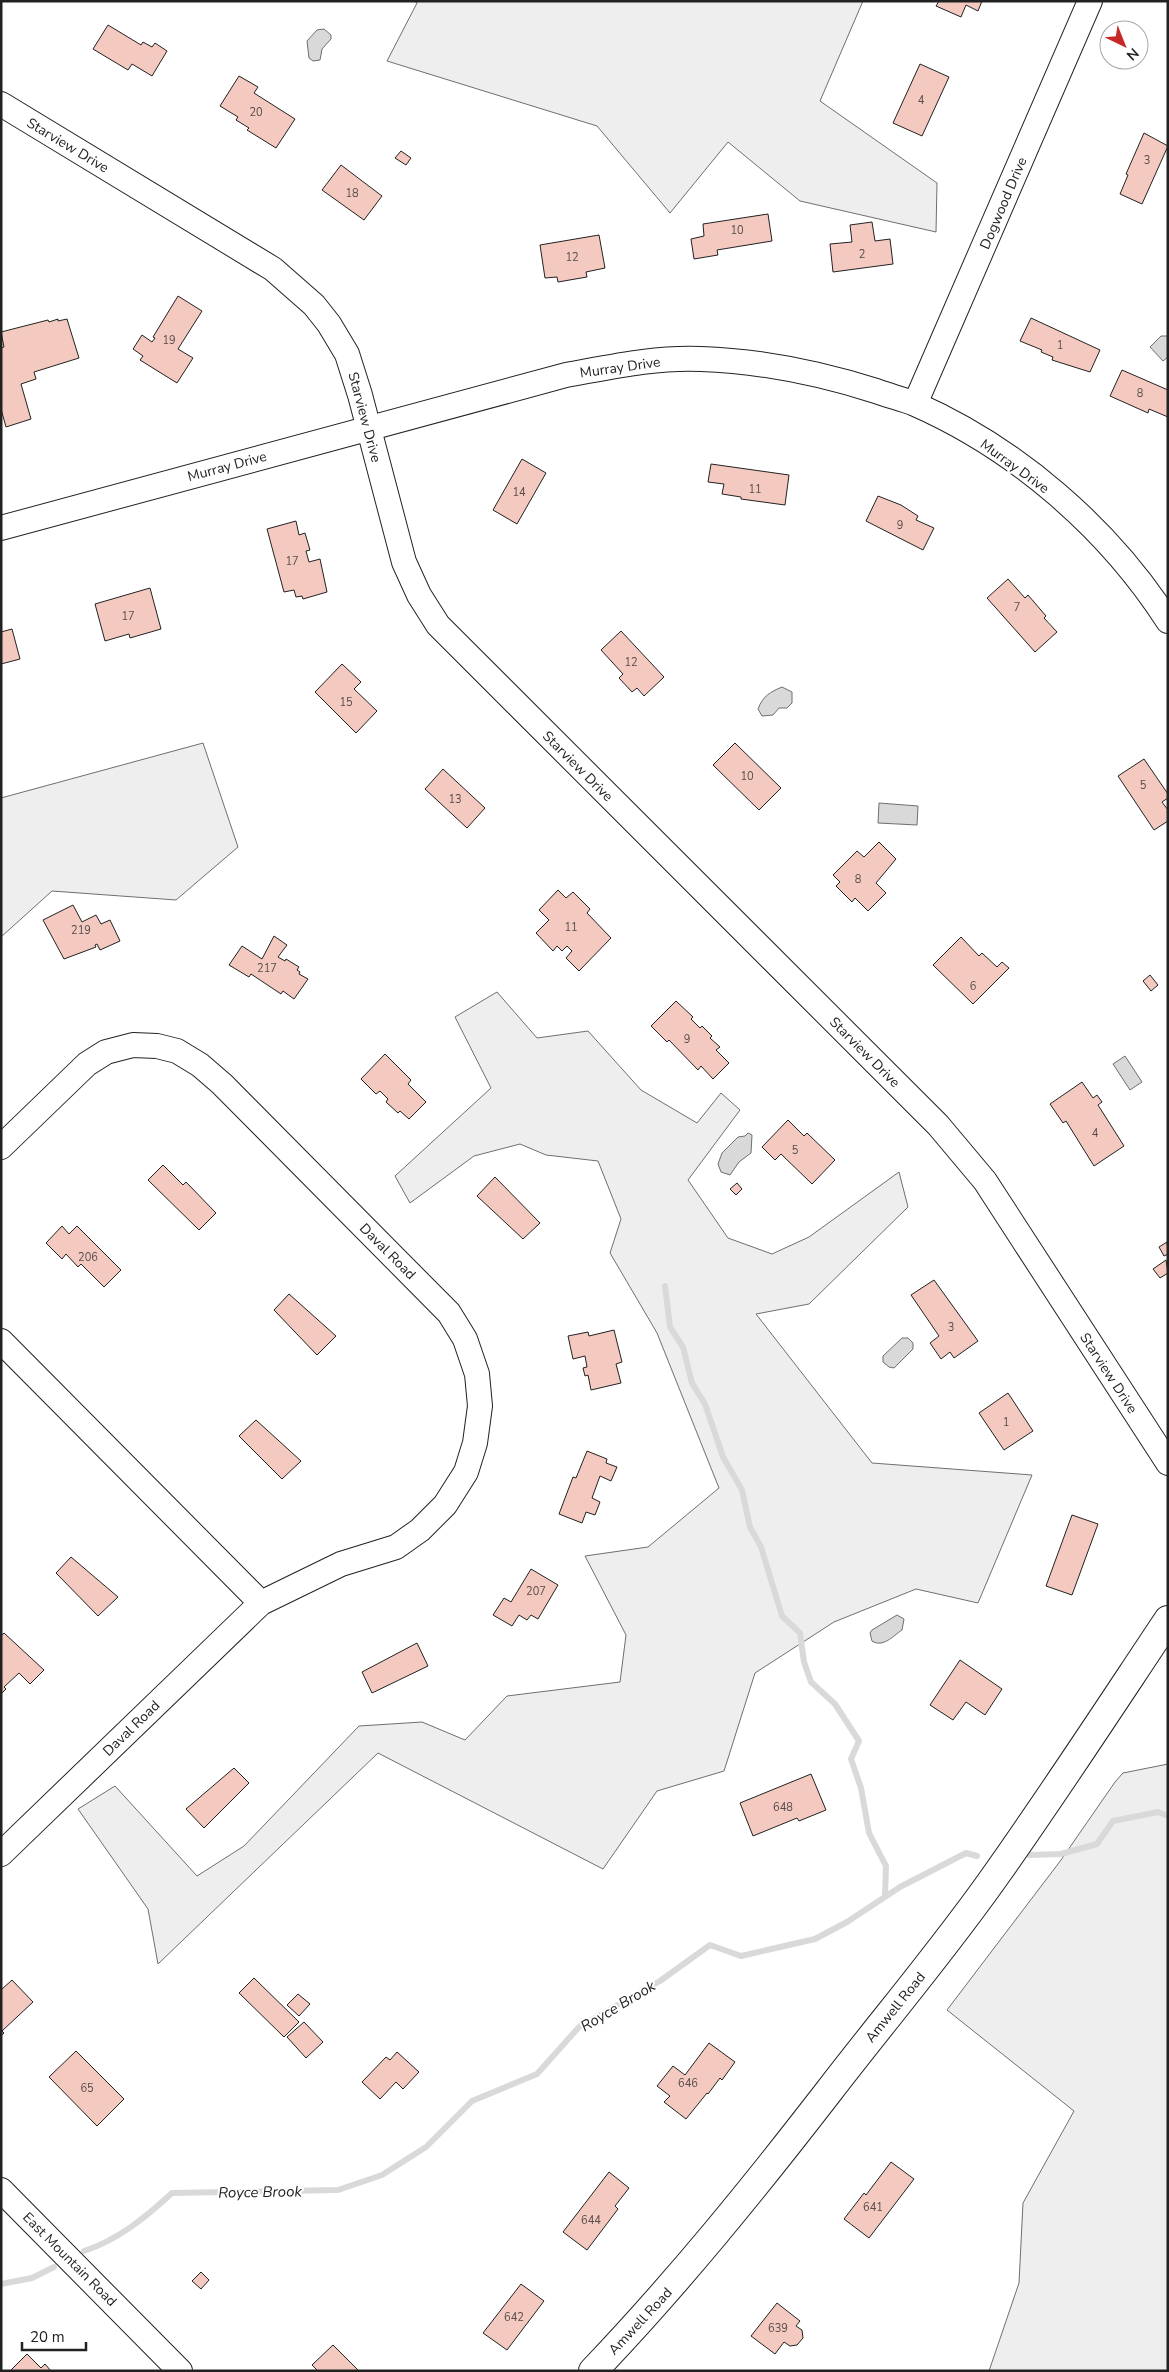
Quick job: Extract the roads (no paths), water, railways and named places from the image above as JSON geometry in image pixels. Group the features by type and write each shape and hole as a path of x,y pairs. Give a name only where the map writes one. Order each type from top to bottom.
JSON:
{"main road":[{"name":"Amwell Road","path":"593,2371 648,2313 711,2241 938,1953 1053,1793 1168,1620"}],"street":[{"name":"Dogwood Drive","path":"915,404 1090,1"},
{"name":"Starview Drive","path":"1,104 273,269 296,287 329,324 347,354 369,427 404,562 419,595 438,625 938,1125 964,1154 985,1181 1168,1464"},
{"name":"Murray Drive","path":"1,528 566,375 641,361 700,359 744,362 798,370 844,381 915,404 1000,452 1069,506 1125,562 1168,621"},
{"name":"Daval Road","path":"1,1147 87,1064 106,1052 133,1046 157,1046 177,1051 200,1065 236,1098 449,1313 465,1339 477,1374 480,1406 474,1443 466,1472 445,1505 420,1530 396,1547 341,1564 261,1603 1,1854"},
{"path":"1,1341 261,1603"},
{"name":"East Mountain Road","path":"1,2190 180,2371"}],"waterway":[{"path":"665,1286 670,1327 683,1347 692,1383 705,1404 723,1457 742,1490 750,1527 761,1547 782,1616 800,1633 804,1662 811,1682 835,1704 859,1741 851,1759 861,1788 869,1833 886,1866 885,1897"},
{"name":"Royce Brook","path":"1029,1855 1061,1854 1097,1844 1113,1821 1158,1812 1168,1816"},
{"name":"Royce Brook","path":"84,2251 108,2241 131,2227 172,2193 338,2190 382,2175 426,2147 472,2101 537,2074 579,2027 660,1981 710,1945 741,1956 815,1939 847,1922 900,1887 966,1853 977,1856"},
{"name":"Royce Brook","path":"1,2284 32,2278 54,2267"}]}
